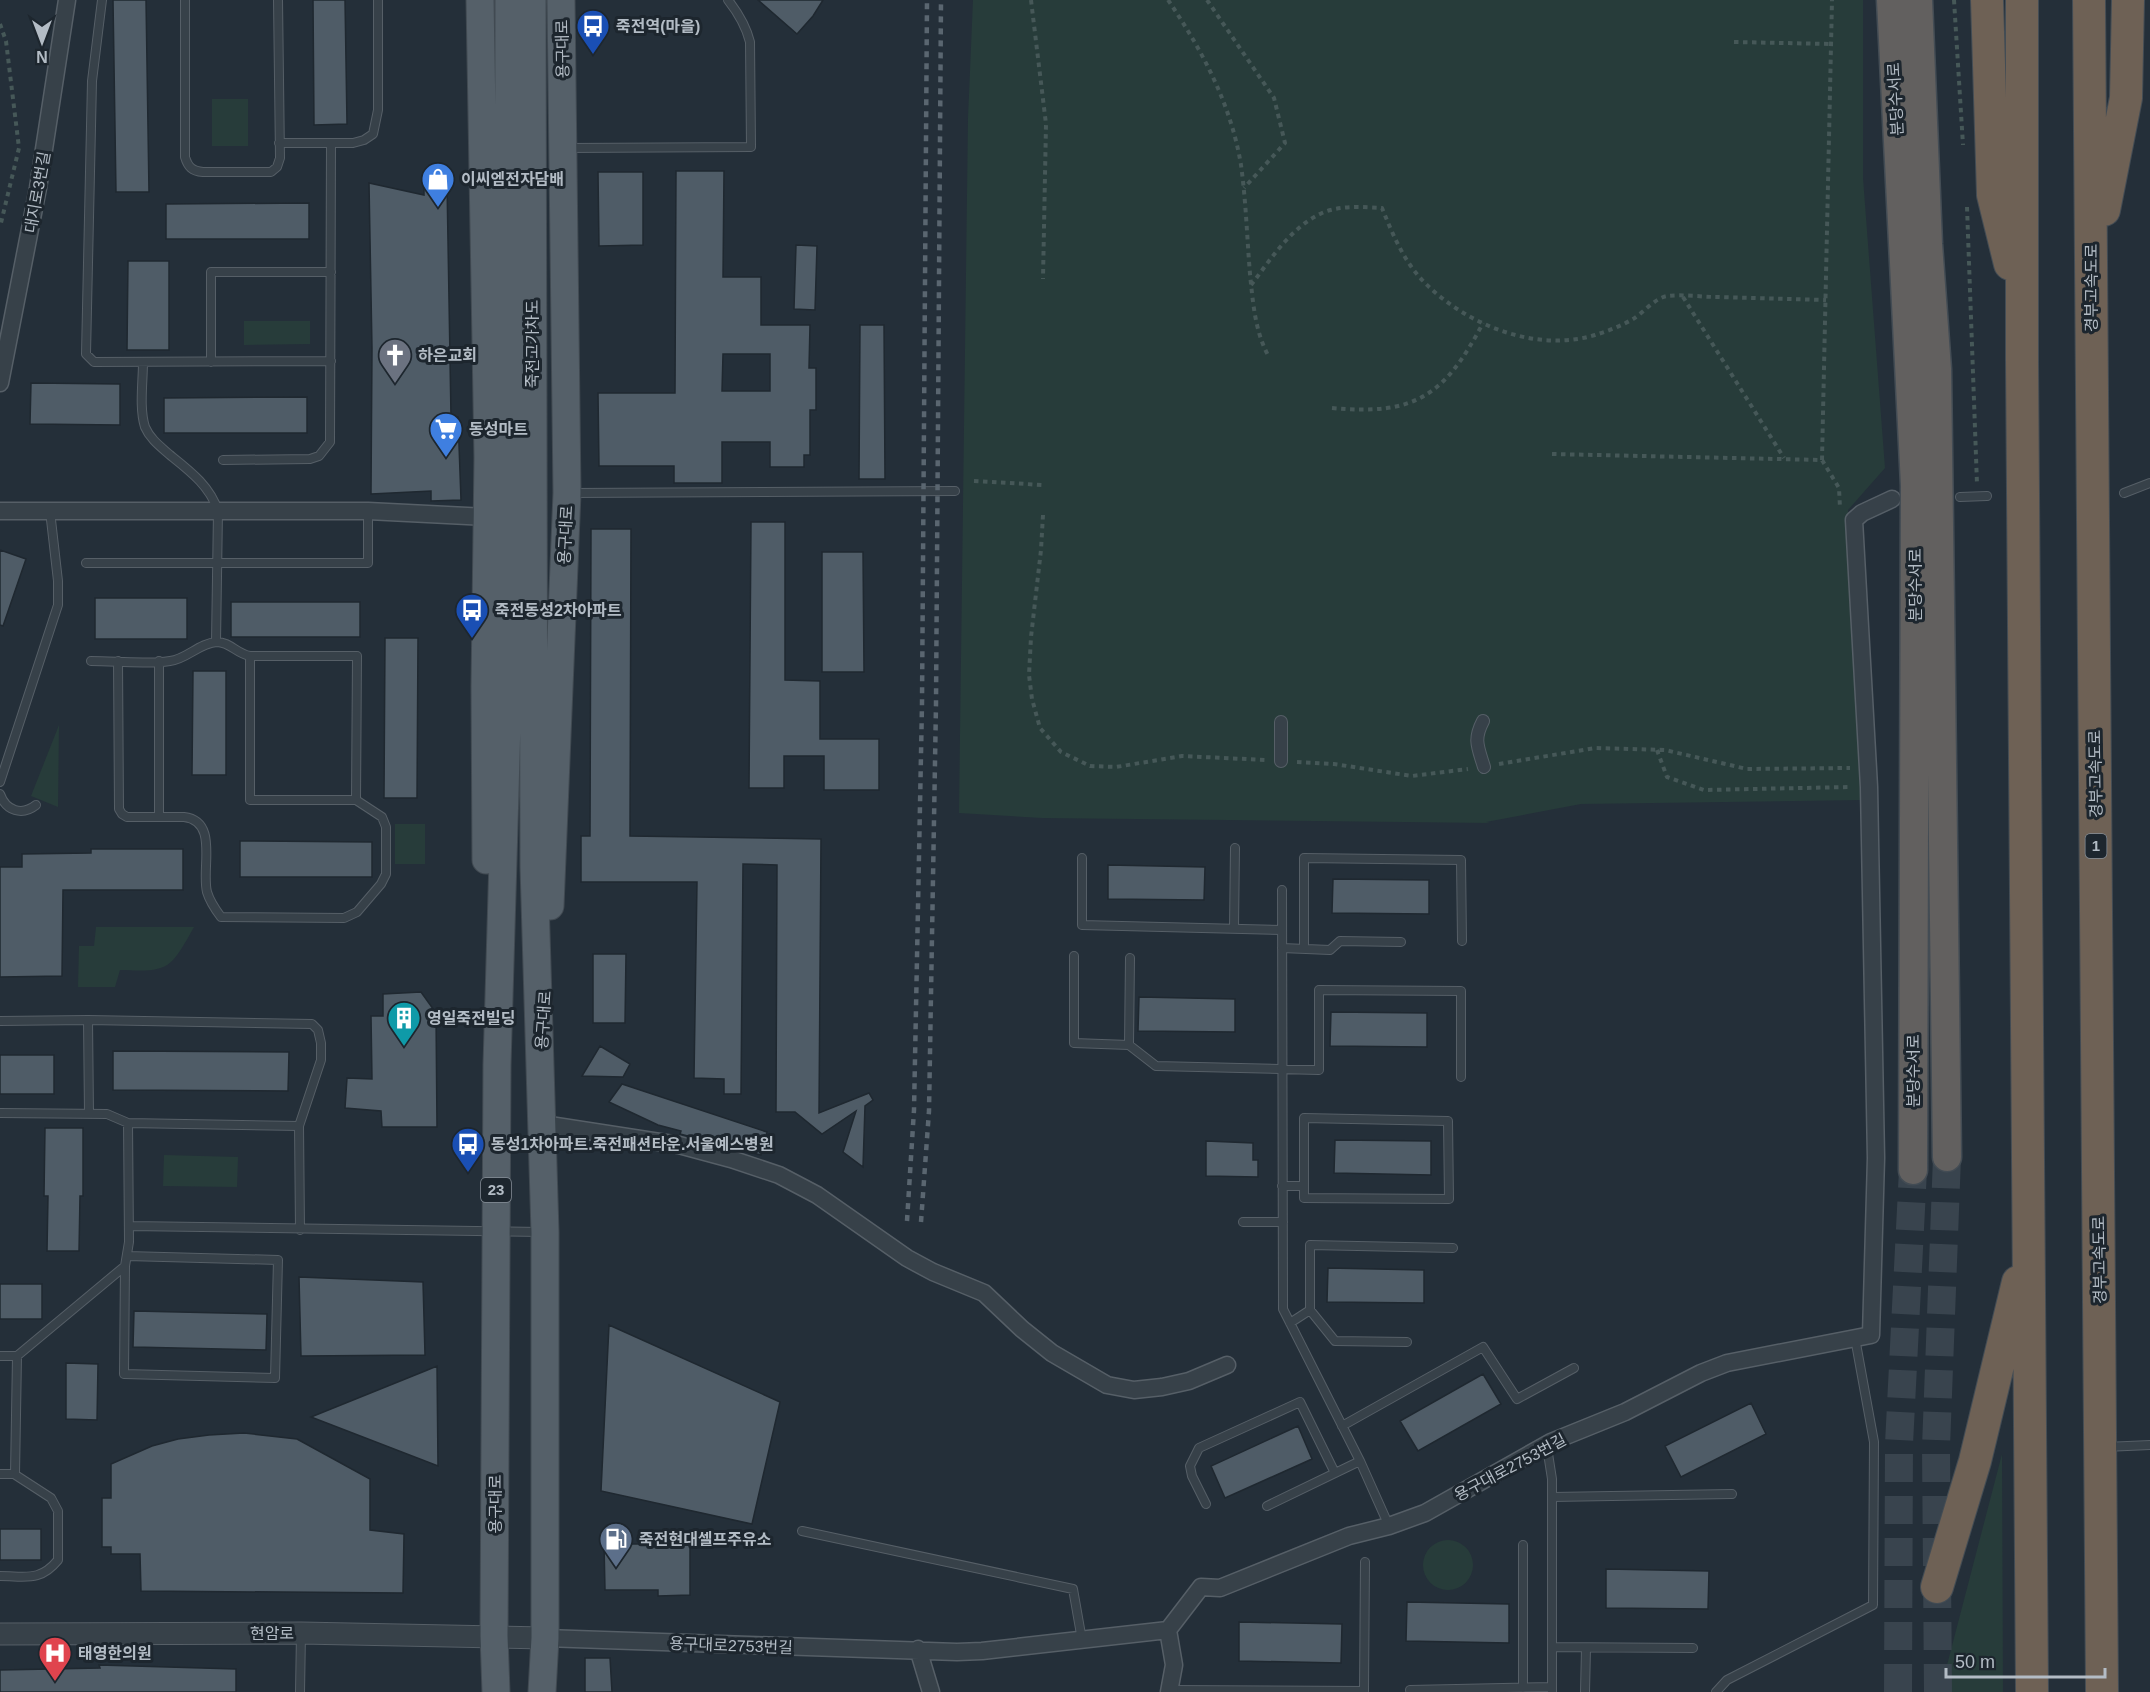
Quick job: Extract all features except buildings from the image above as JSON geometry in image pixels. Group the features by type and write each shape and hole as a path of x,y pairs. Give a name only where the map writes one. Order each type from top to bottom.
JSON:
{"highway":[{"name":"분당수서로","path":"1892,0 1915,486 1913,1170"},
{"name":"분당수서로","path":"1918,0 1928,244 1937,380 1947,1157"},
{"path":"1987,0 1993,195 2022,310"},
{"path":"2022,0 2022,310 2032,1692"},
{"name":"경부고속도로","path":"2089,0 2102,1692"},
{"path":"2091,273 2126,98 2128,0"},
{"path":"1937,1587 1975,1461 2030,1234"}],"main road":[{"name":"용구대로","path":"480,0 488,457 485,687 486,864 496,1065 494,1636 496,1692"},
{"name":"죽전고가차도","path":"509,0 521,688"},
{"name":"죽전고가차도","path":"521,688 532,0"},
{"name":"용구대로","path":"540,1069 553,867 567,493 561,0"},
{"name":"용구대로","path":"496,1065 521,688"},
{"name":"용구대로","path":"521,688 534,867 543,1124 545,1638 542,1692"}],"street":[{"name":"대지로3번길","path":"0,383 38,188 67,0"},
{"path":"1863,1336 1876,1158 1869,786 1854,520 1862,513 1892,499"},
{"path":"0,511 368,511 487,517"},
{"path":"1483,721 1477,734 1477,744 1484,767"},
{"path":"1281,722 1281,761"},
{"path":"543,1124 679,1145 779,1175 817,1195 907,1258 933,1272 984,1293 1022,1329 1052,1353 1107,1385 1134,1390 1162,1387 1189,1381 1227,1365"},
{"name":"용구대로2753번길","path":"545,1638 982,1651 1168,1630 1201,1587 1220,1588 1349,1536 1389,1526 1425,1513 1551,1442 1625,1412 1701,1373 1727,1363 1863,1336"},
{"path":"1168,1630 1174,1665 1169,1691"},
{"name":"현암로","path":"0,1634 301,1633 545,1638"},
{"path":"918,1650 931,1692"}],"lane":[{"path":"102,0 92,81 86,354 94,362 331,361"},
{"path":"185,0 185,157 188,166 195,171 271,172 277,168 279,143 278,0"},
{"path":"279,143 353,143 373,134 377,124 378,110 378,0"},
{"path":"563,148 751,147 750,42 739,14 728,0"},
{"path":"223,460 310,459 319,456 330,442 330,143"},
{"path":"211,362 211,272 330,272"},
{"path":"143,362 143,418 146,430 153,440 184,465 207,488 218,511 216,642"},
{"path":"2124,493 2150,483"},
{"path":"567,493 955,491"},
{"path":"1960,497 1987,496"},
{"path":"0,782 58,605 58,581 50,511"},
{"path":"86,563 368,563 368,511"},
{"path":"91,661 159,662 178,659 195,649 216,642 225,643 239,653 250,656 357,656 356,800"},
{"path":"118,661 119,809 122,814 128,817 193,818 204,828 207,892 213,907 221,917 344,918 357,912 381,884 386,874 386,827 382,817 356,800 250,800 250,656"},
{"path":"159,662 159,817"},
{"path":"0,794 3,802 11,809 29,811 36,805"},
{"path":"1234,848 1234,928"},
{"path":"1082,858 1082,925 1282,930"},
{"path":"1304,949 1304,858 1461,860 1462,941"},
{"path":"1282,890 1283,1309 1360,1461 1389,1526"},
{"path":"1282,948 1330,950 1340,941 1401,942"},
{"path":"1074,956 1074,1043 1129,1045 1156,1066 1318,1070 1318,990 1461,991 1461,1077"},
{"path":"1129,1045 1130,958"},
{"path":"88,1020 89,1114"},
{"path":"0,1021 88,1020 312,1024 318,1030 321,1060 299,1126 300,1230"},
{"path":"0,1113 107,1114 128,1123 299,1126"},
{"path":"1304,1118 1448,1121 1449,1199 1304,1198 1304,1186 1304,1118"},
{"path":"128,1123 129,1226 128,1256 125,1266 124,1374 275,1378 278,1260 128,1256"},
{"path":"1282,1186 1304,1186"},
{"path":"1243,1222 1283,1222"},
{"path":"129,1226 545,1232"},
{"path":"1407,1342 1335,1341 1310,1310 1310,1245 1453,1248"},
{"path":"0,1356 17,1356 125,1266"},
{"path":"1290,1323 1310,1310"},
{"path":"1716,1692 1727,1680 1873,1605 1874,1442 1863,1336"},
{"path":"1342,1426 1483,1347 1516,1400 1574,1368"},
{"path":"14,1474 17,1356"},
{"path":"1206,1504 1192,1476 1190,1466 1199,1448 1300,1402 1335,1473"},
{"path":"1410,1689 1552,1690 1552,1472 1547,1447 1551,1442"},
{"path":"2101,1447 2150,1445"},
{"path":"1267,1506 1360,1461"},
{"path":"0,1474 14,1474 51,1498 58,1511 58,1560 51,1569 40,1576 0,1576"},
{"path":"1552,1497 1732,1494"},
{"path":"802,1530 1073,1589 1082,1641"},
{"path":"1523,1545 1523,1688"},
{"path":"1169,1691 1364,1690 1365,1562"},
{"path":"300,1692 301,1633"},
{"path":"1552,1647 1693,1648"},
{"path":"1585,1692 1586,1648"}],"path":[{"path":"1031,0 1046,124 1043,279"},
{"path":"1168,0 1189,32 1221,95 1232,124 1243,189 1253,306 1262,344 1269,357"},
{"path":"1208,0 1274,98 1285,143 1243,189"},
{"path":"1832,0 1822,460 1839,488 1840,519"},
{"path":"1954,0 1964,154"},
{"path":"0,24 6,41 20,148 0,227"},
{"path":"1734,42 1831,44"},
{"path":"1967,201 1977,497"},
{"path":"1251,285 1272,255 1303,226 1323,213 1342,208 1382,208 1392,235 1424,282 1451,304 1501,332 1540,339 1592,336 1633,319 1665,296 1826,300"},
{"path":"1683,297 1784,459"},
{"path":"1332,408 1385,409 1403,406 1421,398 1438,388 1465,356 1483,323"},
{"path":"1552,454 1822,460"},
{"path":"974,481 1043,485"},
{"path":"1043,515 1031,637 1029,675 1032,699 1040,728 1061,752 1090,766 1116,767 1182,756 1334,764 1412,776 1484,767 1595,748 1657,750 1747,769 1850,769 1850,757"},
{"path":"1657,750 1667,777 1704,790 1869,786"}],"green space":[{"path":"973,0 1863,0 1863,178 1885,468 1848,510 1862,800 1581,804 1486,822 1490,823 1042,818 959,813 968,118"},
{"path":"212,99 248,99 248,146 212,146"},
{"path":"244,321 310,321 310,344 244,345"},
{"path":"59,725 58,807 31,796"},
{"path":"395,824 425,824 425,864 395,864"},
{"path":"96,927 194,927 173,960 159,969 120,970 115,987 78,987 79,946 94,946"},
{"path":"164,1155 238,1157 237,1187 163,1186"},
{"path":"2002,1454 2003,1692 1940,1692"},
{"path":"1443,1540 1453,1540 1466,1547 1473,1560 1473,1570 1466,1583 1453,1590 1443,1590 1434,1586 1427,1579 1423,1570 1423,1560 1427,1551 1434,1544"}],"tunnel":[{"path":"1938,1692 1936,1447 1947,1157"},
{"path":"1898,1692 1899,1444 1913,1170"}],"railway":[{"path":"907,1221 914,1110 922,704 927,0"},
{"path":"921,1222 929,1111 936,704 941,0"}],"place":[{"name":"죽전역(마을)","path":"593,55"},
{"name":"이씨엠전자담배","path":"438,208"},
{"name":"하은교회","path":"395,384"},
{"name":"동성마트","path":"446,458"},
{"name":"죽전동성2차아파트","path":"472,639"},
{"name":"영일죽전빌딩","path":"404,1047"},
{"name":"동성1차아파트.죽전패션타운.서울예스병원","path":"468,1173"},
{"name":"죽전현대셀프주유소","path":"616,1568"},
{"name":"태영한의원","path":"55,1682"}]}
